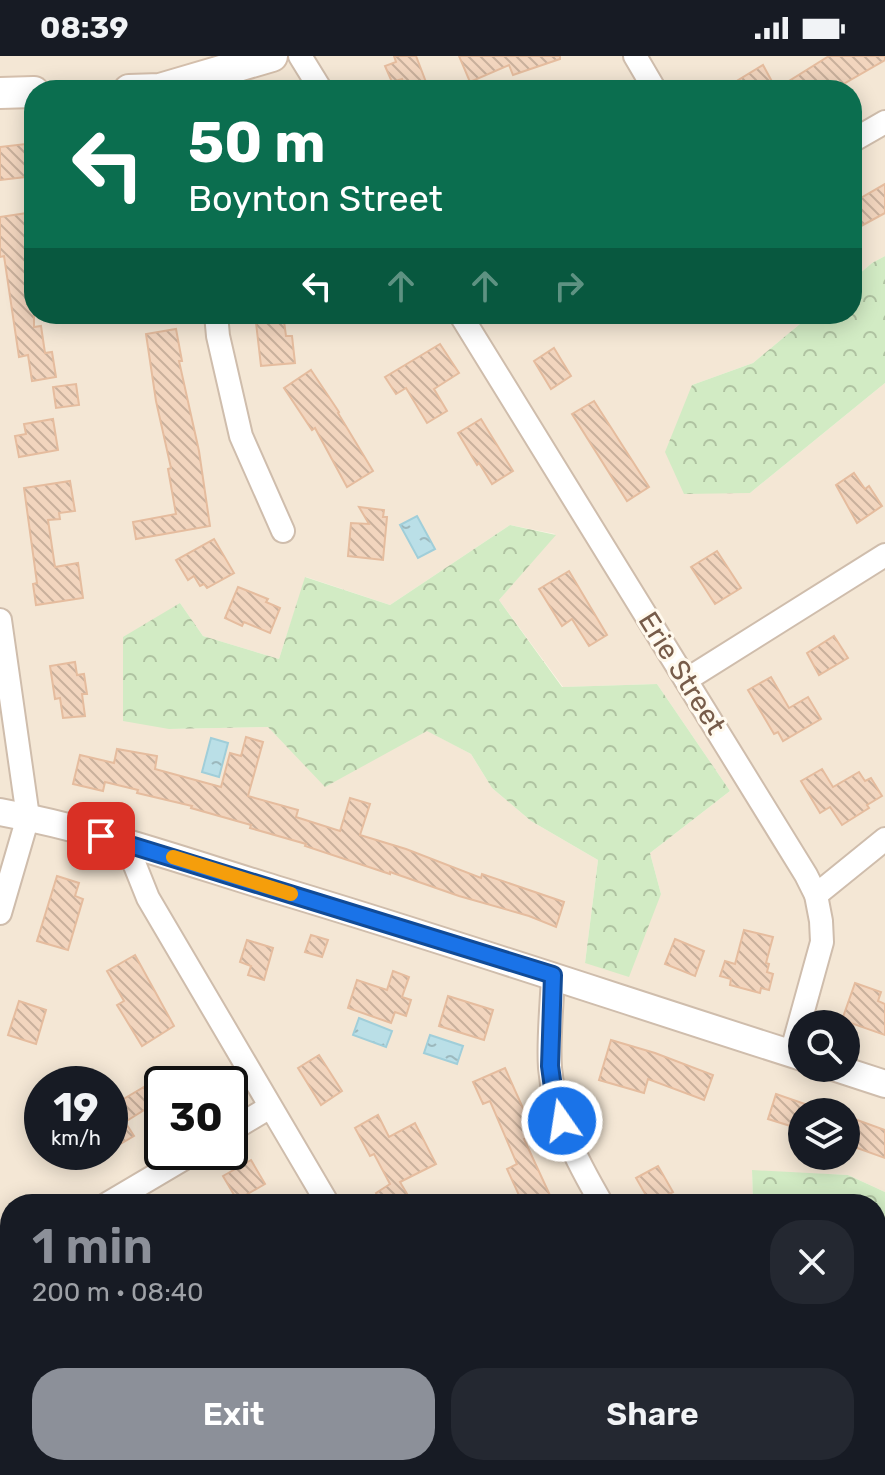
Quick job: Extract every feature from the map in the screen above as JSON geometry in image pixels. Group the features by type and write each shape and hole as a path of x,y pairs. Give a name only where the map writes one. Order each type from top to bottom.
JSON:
{"main road":[{"path":"193,80 272,56"},
{"path":"0,93 24,92"}],"street":[{"path":"300,56 315,80"},
{"path":"635,56 649,80"},
{"path":"862,135 885,122"},
{"path":"217,324 241,436 283,531"},
{"name":"Erie Street","path":"466,324 816,895 822,942 807,1010"},
{"path":"686,680 885,555"},
{"path":"0,620 28,817 0,913"},
{"path":"0,812 126,843 553,975 788,1052"},
{"path":"816,895 885,839"},
{"path":"126,843 148,898 322,1194"},
{"path":"553,975 550,1066 555,1102 568,1141 596,1194"},
{"path":"860,1076 885,1084"},
{"path":"248,1120 270,1107"},
{"path":"124,1194 165,1170"}],"shaded area":[{"path":"0,56 885,56 885,256 862,272 862,80 24,80 24,324 800,324 753,363 692,385 750,493 885,383 885,1192 848,1175 752,1171 753,1194 0,1194","holes":["510,525 555,534 499,600 563,687 657,684 730,791 650,853 661,894 585,963 598,860 531,821 492,788 471,754 426,730 325,786 268,727 169,729 180,603 203,636 279,659 306,577 390,605"]}],"green space":[{"path":"885,256 885,383 750,493 684,494 665,452 692,385 753,363 800,324 862,324 862,272"},
{"path":"510,525 556,535 499,600 562,687 657,684 730,791 650,853 661,894 629,977 585,963 598,860 531,821 492,788 471,754 427,731 325,787 268,727 169,729 123,721 123,637 180,603 203,636 279,659 305,577 390,605"},
{"path":"752,1170 848,1175 885,1192 885,1194 753,1194"}],"water":[{"path":"417,516 435,549 418,558 400,525"},
{"path":"211,738 228,743 219,777 202,772"},
{"path":"359,1018 392,1031 386,1047 353,1035"},
{"path":"430,1035 463,1046 457,1064 424,1053"}],"building":[{"path":"394,56 416,56 425,80 391,80 385,66 396,62"},
{"path":"459,56 560,56 560,59 513,75 509,65 469,80"},
{"path":"829,56 885,56 885,60 850,80 790,80"},
{"path":"763,65 771,80 738,80"},
{"path":"24,144 24,177 0,180 0,147"},
{"path":"885,184 885,213 862,226 862,197"},
{"path":"24,213 24,324 41,326 45,353 52,352 56,377 32,381 28,355 19,357 4,256 0,257 0,217"},
{"path":"256,324 284,324 286,336 292,336 295,363 261,366"},
{"path":"176,329 182,361 179,361 199,451 210,526 136,539 133,522 176,514 168,469 171,468 156,401 146,334"},
{"path":"440,344 459,373 434,389 447,411 427,423 406,388 396,394 385,377"},
{"path":"554,348 571,376 551,389 534,361"},
{"path":"311,370 373,471 347,487 315,428 312,430 284,388"},
{"path":"76,384 79,405 56,408 53,387"},
{"path":"594,401 649,487 627,501 572,414"},
{"path":"53,419 58,450 19,457 15,436 26,434 24,424"},
{"path":"481,419 513,471 492,484 458,433"},
{"path":"854,473 865,489 869,486 882,506 857,523 836,485"},
{"path":"70,481 75,511 59,513 60,519 48,520 55,567 78,563 83,598 36,605 33,584 37,583 24,488"},
{"path":"359,507 384,510 383,517 387,517 383,560 348,556 351,523 369,524"},
{"path":"214,539 234,573 207,588 204,584 200,586 194,576 188,580 176,560"},
{"path":"717,551 741,588 715,604 691,567"},
{"path":"569,571 607,635 589,646 572,619 562,626 539,589"},
{"path":"238,587 268,599 266,602 280,608 270,633 225,618"},
{"path":"834,636 848,658 819,675 807,653"},
{"path":"75,662 77,675 84,674 87,694 82,694 85,716 63,718 60,698 55,699 50,666"},
{"path":"771,677 789,708 808,697 821,719 783,741 778,732 774,734 748,690"},
{"path":"246,737 263,742 248,796 298,810 296,817 340,831 350,798 370,804 360,835 481,878 482,874 564,902 556,927 250,828 251,825 192,806 137,793 138,790 105,782 103,791 73,784 80,755 114,763 117,749 157,756 155,769 221,787 230,753 241,756"},
{"path":"822,769 833,787 859,772 865,781 871,778 882,796 842,825 830,807 820,813 801,781"},
{"path":"57,876 79,883 75,896 83,899 68,950 37,941"},
{"path":"744,930 773,937 766,963 769,964 767,972 773,974 769,990 761,988 760,993 730,985 731,979 720,976 725,961 735,964"},
{"path":"311,935 328,940 322,957 305,952"},
{"path":"675,939 704,951 695,976 665,964"},
{"path":"247,940 273,948 264,980 248,975 251,966 240,962"},
{"path":"135,955 174,1026 142,1046 117,1005 124,1001 107,971"},
{"path":"393,971 409,977 402,997 411,1000 406,1016 395,1012 391,1023 348,1008 357,980 387,990"},
{"path":"855,983 881,992 878,1001 885,1004 885,1035 860,1026 860,1010 846,1010"},
{"path":"448,996 493,1010 484,1040 439,1026"},
{"path":"19,1001 46,1010 36,1044 8,1035"},
{"path":"611,1040 713,1075 704,1100 648,1079 644,1093 599,1080"},
{"path":"319,1055 342,1091 321,1105 298,1068"},
{"path":"505,1068 535,1135 524,1139 549,1194 518,1194 507,1169 517,1164 490,1101 483,1104 473,1082"},
{"path":"144,1087 144,1110 128,1120 128,1096"},
{"path":"776,1094 788,1098 788,1125 768,1119"},
{"path":"378,1115 389,1137 415,1123 436,1164 400,1182 407,1194 377,1194 390,1184 355,1128"},
{"path":"860,1121 885,1130 885,1158 860,1149"},
{"path":"251,1160 265,1184 248,1194 234,1194 223,1176 234,1170 248,1170"},
{"path":"658,1166 673,1192 645,1194 636,1178"}],"slow traffic":[{"path":"173,857 291,894"}],"route":[{"path":"101,836 553,975 550,1066 555,1102 562,1121"}]}
